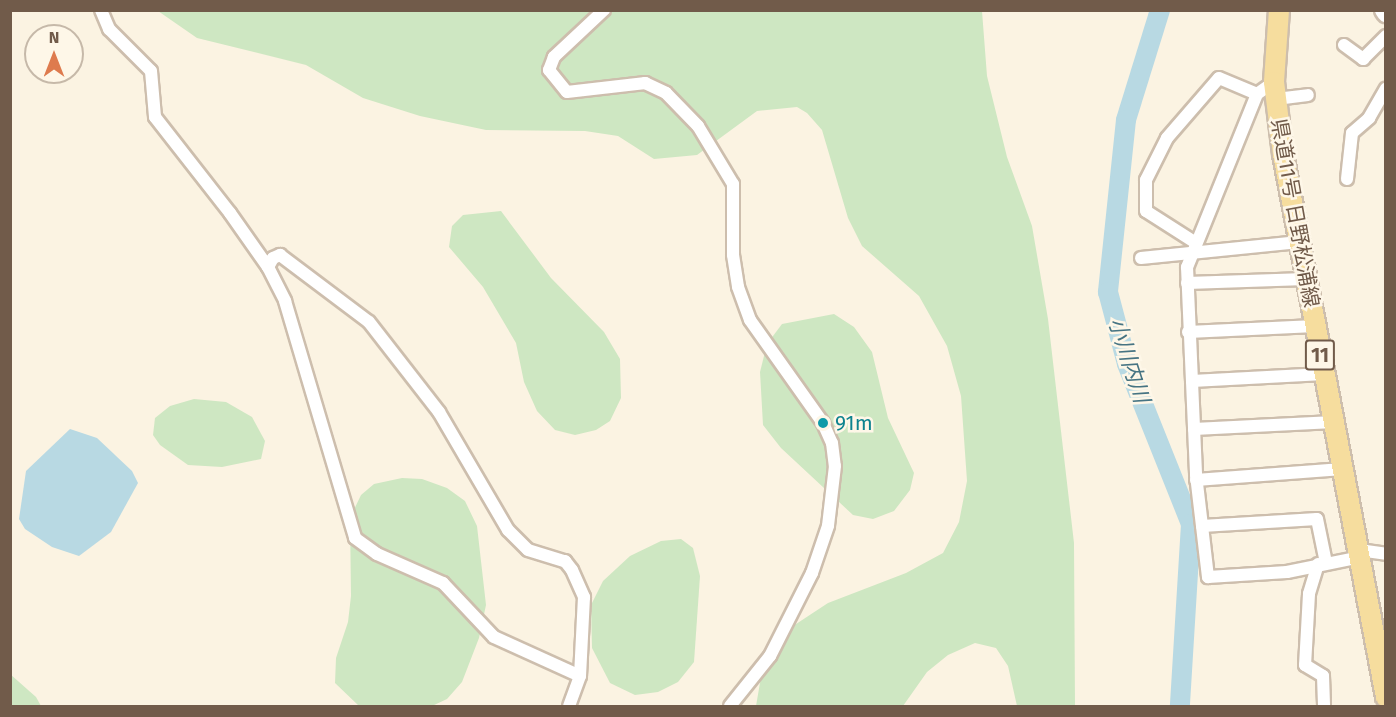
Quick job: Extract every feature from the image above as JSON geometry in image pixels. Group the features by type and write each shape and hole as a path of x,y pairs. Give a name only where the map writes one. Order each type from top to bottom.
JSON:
{"main road":[{"name":"県道11号 日野松浦線","path":"1279,10 1269,92 1360,554 1381,647 1386,697"}],"street":[{"path":"101,10 116,37 151,71 155,117 268,267 285,301 355,538 377,554 443,583 494,637 580,675"},
{"path":"604,10 554,57 549,70 567,92 645,83 666,93 698,126 733,184 733,255 738,287 750,320 823,423 832,443 835,466 828,526 812,573 770,656 730,706"},
{"path":"1344,45 1363,59 1386,36"},
{"path":"1194,248 1146,211 1146,180 1167,138 1219,78 1269,92 1308,95"},
{"path":"1347,178 1352,133 1370,118 1386,90"},
{"path":"1269,92 1187,267 1196,480 1208,577 1287,572 1360,554 1386,554"},
{"path":"1141,258 1194,248 1299,242"},
{"path":"268,267 273,258 280,255 369,322 439,412 508,530 528,550 565,561 572,570 584,597 580,675 569,706"},
{"path":"1187,283 1306,279"},
{"path":"1188,332 1315,326"},
{"path":"1192,381 1324,374"},
{"path":"1194,429 1334,422"},
{"path":"1196,480 1343,469"},
{"path":"1202,526 1317,519 1322,563 1309,594 1305,665 1323,676 1324,706"}],"green space":[{"path":"158,11 982,11 987,76 1007,157 1032,226 1048,319 1074,543 1075,706 1017,706 1008,666 996,648 975,643 948,655 927,672 903,706 756,706 761,677 790,628 828,603 906,573 943,553 959,522 967,481 961,396 947,346 919,296 862,246 848,218 822,130 807,113 797,107 757,111 697,155 654,159 618,136 585,131 486,130 420,116 363,98 306,65 197,38"},
{"path":"501,211 551,278 604,332 620,359 621,398 610,421 596,430 575,435 555,430 537,411 524,382 516,343 483,287 449,247 452,226 463,215"},
{"path":"834,314 854,327 872,352 888,418 914,473 910,490 894,511 873,519 853,515 781,448 763,425 760,372 767,344 782,324"},
{"path":"194,399 226,402 252,417 265,441 261,459 222,467 188,465 160,445 153,435 155,418 170,406"},
{"path":"402,478 422,479 447,488 465,501 477,526 486,605 479,638 462,682 447,699 432,706 359,706 335,683 336,658 348,622 351,596 350,518 361,495 374,484"},
{"path":"681,539 693,548 700,576 694,662 678,682 658,692 635,695 610,683 592,648 591,605 603,581 630,556 661,541"},
{"path":"10,674 36,697 41,706 11,706"}],"water":[{"path":"70,429 97,438 132,471 138,483 111,532 79,556 52,547 25,529 19,519 26,471"}],"waterway":[{"name":"小川内川","path":"1160,10 1126,120 1108,292 1127,364 1191,524 1180,706"}],"place":[{"name":"91m","path":"823,423"}]}
